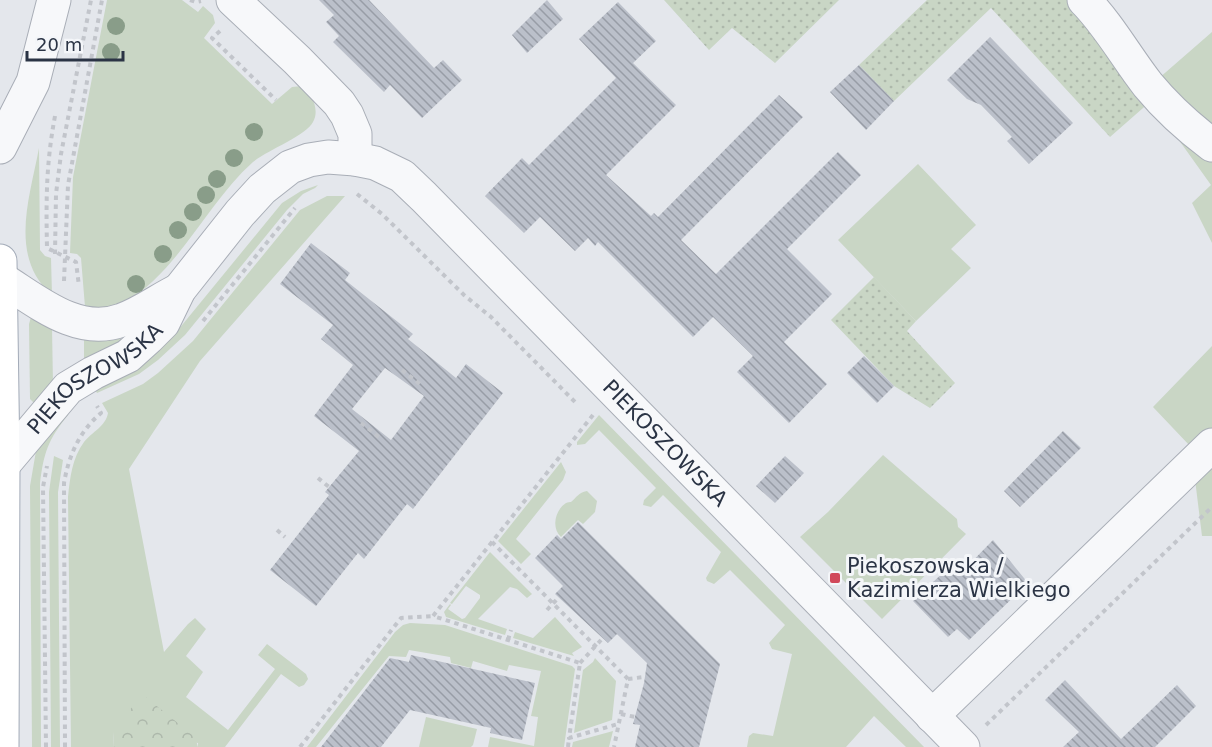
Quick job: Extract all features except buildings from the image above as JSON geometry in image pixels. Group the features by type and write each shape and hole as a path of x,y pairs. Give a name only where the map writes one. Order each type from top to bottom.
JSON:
{"main road":[{"path":"0,261 3,465 2,747"}],"street":[{"path":"0,147 33,82 54,0"},
{"path":"1084,0 1108,28 1148,84 1175,115 1212,145"},
{"path":"229,12 297,60 339,104 347,115 355,134 355,159"},
{"name":"PIEKOSZOWSKA","path":"3,465 68,388 128,356 163,323 179,290 240,213 279,174 301,162 316,158 355,159 375,163 394,171 424,197 932,716 971,740"},
{"name":"PIEKOSZOWSKA","path":"0,278 64,317 88,325 103,325 121,320 179,290"},
{"path":"932,716 1212,445"}],"path":[{"path":"55,254 56,194 61,154 91,0"},
{"path":"63,282 68,185 102,0"},
{"path":"190,0 196,2 202,0"},
{"path":"229,12 212,38 276,100"},
{"path":"55,114 45,186 47,248 55,254 76,262 78,271"},
{"path":"348,192 356,194 382,214 464,295 491,317 522,350"},
{"path":"197,329 293,209 302,203"},
{"path":"402,370 421,385"},
{"path":"65,747 64,483 73,450 91,422 101,413 94,401"},
{"path":"434,616 589,420"},
{"path":"361,423 379,437"},
{"path":"46,747 43,487 48,463"},
{"path":"318,478 329,487"},
{"path":"971,740 1212,507"},
{"path":"277,530 285,537"},
{"path":"492,542 552,605 628,679"},
{"path":"547,610 560,597"},
{"path":"300,747 401,618 434,616 580,663"},
{"path":"508,640 511,630"},
{"path":"568,747 580,663 601,640"},
{"path":"628,679 644,677"},
{"path":"614,747 628,679"},
{"path":"621,714 635,717"},
{"path":"569,738 618,724"}],"green space":[{"path":"107,0 182,0 198,12 203,6 213,15 215,23 204,38 272,104 292,87 302,86 312,97 316,112 313,122 303,132 253,162 221,197 161,273 144,289 114,309 85,307 81,258 77,254 70,253 73,177"},
{"path":"664,0 839,0 775,63 732,28 709,50"},
{"path":"927,0 1069,0 1151,101 1110,137 991,8 894,101 859,65"},
{"path":"1212,32 1212,243 1192,203 1211,185 1151,101 1158,79"},
{"path":"39,148 40,250 45,256 51,258 52,295 38,280 30,263 26,245 28,206"},
{"path":"918,164 976,225 951,249 971,268 916,321 838,240"},
{"path":"318,185 303,194 287,210 185,335 139,374 97,393 93,386 178,330 282,203 301,191"},
{"path":"327,196 345,196 200,361 129,469 164,652 195,618 206,629 186,656 203,672 186,697 228,730 275,669 258,655 267,644 306,674 308,679 304,685 299,687 281,674 225,747 198,747 198,743 113,732 114,747 71,747 68,497 74,461 84,442 107,418 108,413 102,403 143,384 193,341 300,210"},
{"path":"874,277 916,321 907,331 955,383 930,408 894,386 831,320"},
{"path":"31,317 52,327 53,385 35,404 30,399 29,324"},
{"path":"117,336 124,341 84,365 84,337"},
{"path":"1212,346 1212,536 1202,536 1191,447 1153,407"},
{"path":"67,409 68,415 48,447 40,483 41,747 32,747 30,486 36,451"},
{"path":"599,415 924,747 906,747 874,716 846,747 747,747 749,736 753,733 773,736 792,654 772,649 769,643 785,625 730,570 714,584 707,581 706,578 721,552 663,495 651,507 643,505 644,500 656,488 599,430 585,444 577,445"},
{"path":"883,455 957,519 958,527 966,534 882,619 800,537 828,512"},
{"path":"54,456 63,460 58,492 60,747 51,747 49,492"},
{"path":"561,462 566,472 563,480 516,539 531,554 521,564 498,541"},
{"path":"587,491 597,501 595,512 583,524 578,520 561,537 555,524 559,510 566,503"},
{"path":"490,552 532,594 527,598 517,589 510,587 478,619 507,629 505,635 446,617 444,612 450,604 448,609 462,619 465,618 480,595 466,586 452,604 450,603"},
{"path":"555,617 582,647 572,653 574,656 513,638 515,632 533,638"},
{"path":"410,623 445,625 572,666 575,669 564,747 488,747 490,737 534,746 538,717 531,716 541,671 509,665 507,671 473,661 471,668 451,663 450,657 409,650 406,657 389,656 316,747 307,747 395,632 403,625"},
{"path":"595,658 616,681 612,720 574,733 583,670"},
{"path":"142,694 195,737 198,747 114,747 113,732"},
{"path":"426,717 477,729 473,745 471,747 419,747"},
{"path":"613,731 609,747 572,747 573,742"}],"place":[{"name":"Piekoszowska / Kazimierza Wielkiego","path":"835,578"}]}
